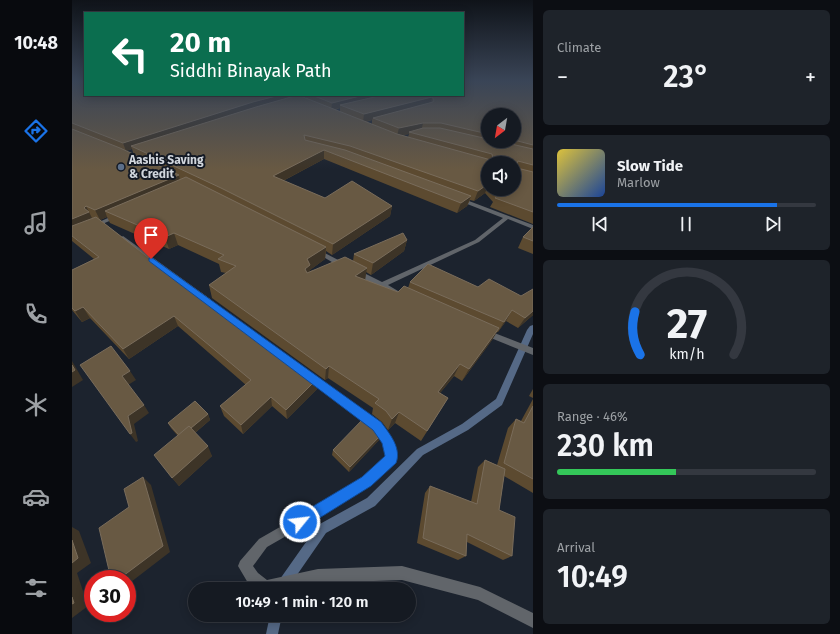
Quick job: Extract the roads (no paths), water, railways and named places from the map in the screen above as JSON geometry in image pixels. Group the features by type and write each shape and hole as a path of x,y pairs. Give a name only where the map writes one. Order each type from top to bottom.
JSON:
{"street":[{"path":"455,198 533,227"},
{"path":"84,230 108,227 124,213"},
{"path":"381,285 476,241 507,217"},
{"path":"108,227 216,307"},
{"path":"314,250 402,295"},
{"path":"478,330 533,352"},
{"path":"299,368 377,426 388,441 391,458 367,481 324,508 262,543 245,566 253,578 266,587 318,576 402,573 480,594 533,621"}],"waterway":[{"path":"285,582 322,529 371,502 420,452 465,427 499,402 533,328"},
{"path":"272,634 275,622"}],"place":[{"name":"Aashis Saving & Credit","path":"121,167"}]}
